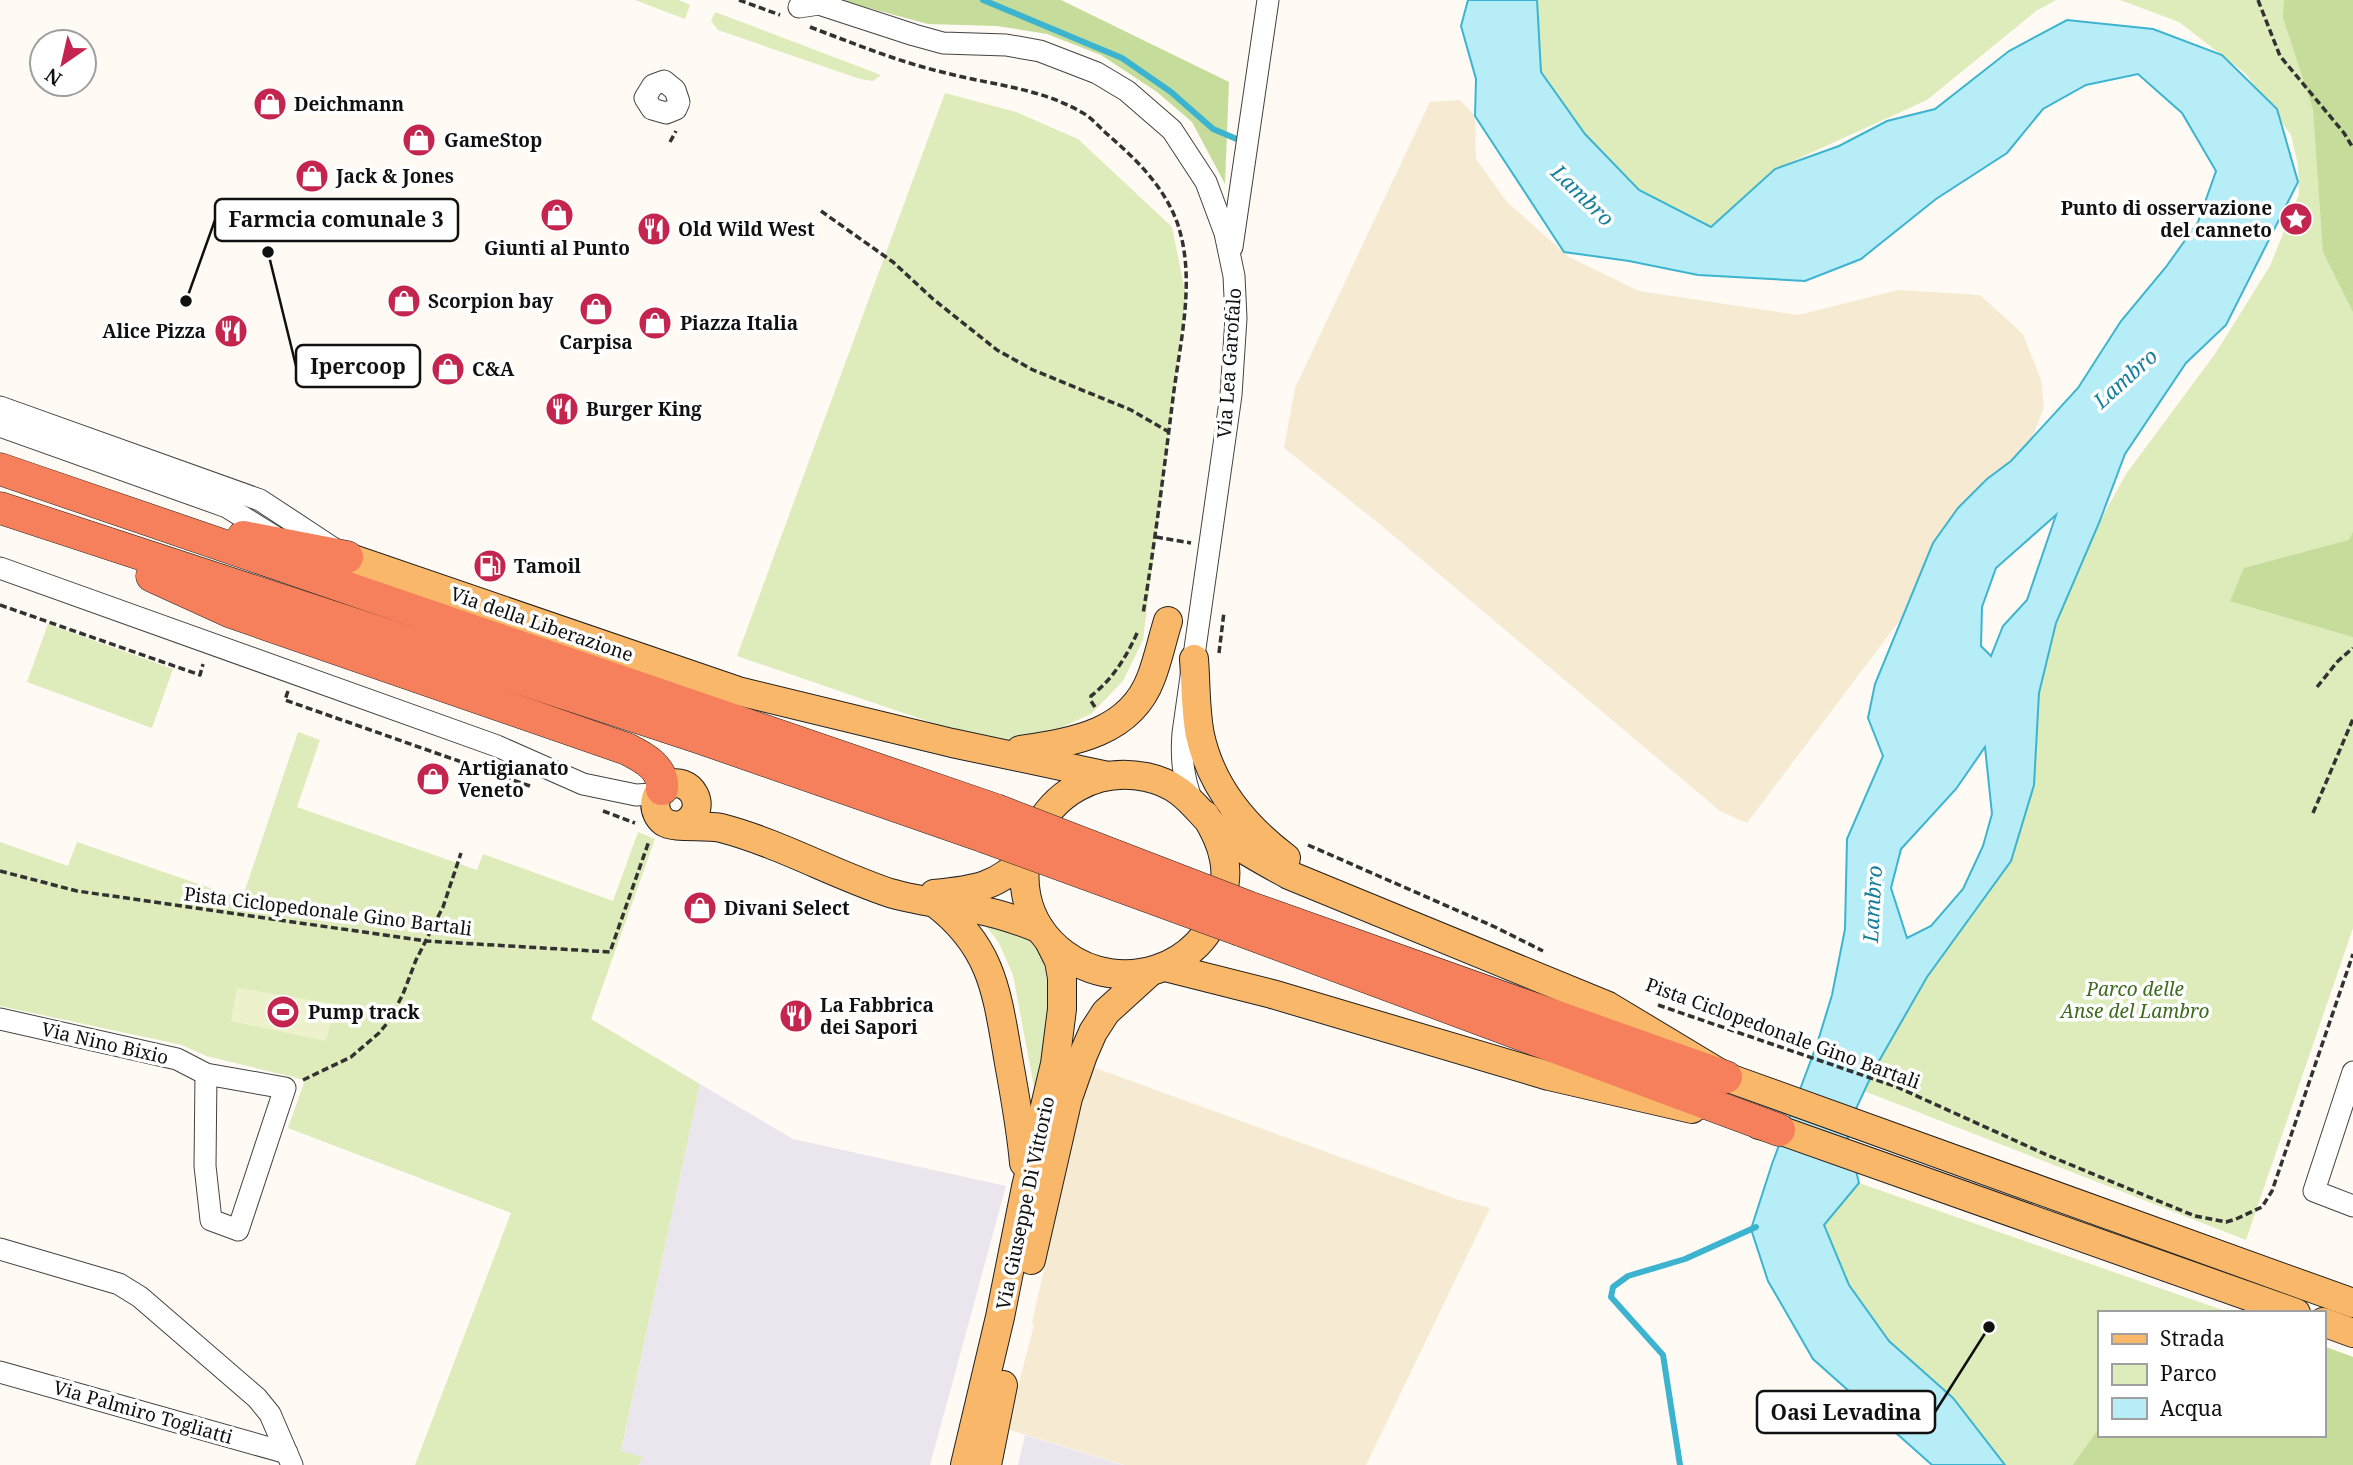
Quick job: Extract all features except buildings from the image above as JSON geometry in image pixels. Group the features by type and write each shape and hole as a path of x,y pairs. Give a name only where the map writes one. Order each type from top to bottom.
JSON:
{"highway":[{"path":"0,470 148,520 1244,918 1779,1130"},
{"path":"0,508 646,720 990,824"},
{"path":"148,520 347,557"},
{"path":"37,521 231,612 626,749 645,759 657,770 663,782 660,813"},
{"path":"1244,918 1726,1077"}],"main road":[{"name":"Via della Liberazione","path":"347,557 738,691 1108,776"},
{"path":"1001,753 1076,741 1108,727 1125,715 1141,698 1151,679 1168,621"},
{"path":"1206,662 1198,720 1202,743 1215,776 1238,813 1276,850 1315,877 1411,925"},
{"path":"1045,935 1028,901 1025,884 1026,856 1039,822 1053,805 1083,784 1108,776 1147,777 1165,783 1199,808 1229,840 1289,875 1608,1006 1726,1077 2353,1303"},
{"path":"755,839 726,823 688,787 678,783 668,785 660,813 755,839 892,893 1001,915 1045,935 1075,962 1092,970 1111,975 1131,975 1157,970 1184,957 1210,929 1219,911 1225,887 1224,861 1218,837 1199,808"},
{"path":"906,896 967,890 995,882 1014,870 1026,856"},
{"path":"935,903 954,918 969,936 982,954 994,984 1022,1137 1026,1187"},
{"name":"Via Giuseppe Di Vittorio","path":"965,1465 1055,1063 1062,1009 1062,978 1059,961 1045,935"},
{"path":"1157,970 1272,994 1549,1076 1779,1130 2290,1311"},
{"name":"Via Giuseppe Di Vittorio","path":"987,1465 1068,1098 1088,1044 1105,1012 1157,970"},
{"path":"2325,1323 2353,1333"}],"street":[{"path":"1230,256 1269,0"},
{"name":"Via Lea Garofalo","path":"795,16 819,4 943,43 1006,45 1040,51 1097,72 1127,91 1172,130 1206,182 1225,233 1234,276 1236,318 1231,395 1209,546 1206,662 1181,758 1184,780 1199,808"},
{"path":"1213,202 1224,197 1244,170"},
{"name":"Via della Liberazione","path":"0,407 260,500 347,557"},
{"path":"0,426 227,507 286,544"},
{"path":"0,568 497,746 583,784 636,795 654,794 660,813"},
{"name":"Via Nino Bixio","path":"0,1020 177,1059 206,1074 285,1088"},
{"path":"2353,1072 2314,1191 2353,1206"},
{"path":"206,1074 205,1166 211,1220 238,1230 285,1088"},
{"name":"Via Palmiro Togliatti","path":"0,1249 119,1284 140,1297 257,1398 270,1414 289,1459"},
{"name":"Via Palmiro Togliatti","path":"0,1372 289,1459"}],"path":[{"path":"739,0 795,16 887,57 947,74 1038,94 1084,113 1140,163 1170,204 1179,227 1184,252 1186,296 1156,537 1209,546"},
{"path":"2258,0 2280,56 2353,148"},
{"path":"821,211 893,262 933,299 997,350 1033,370 1131,410 1169,432"},
{"path":"0,605 200,675 206,655"},
{"path":"1206,662 1224,610"},
{"path":"2317,688 2353,648"},
{"path":"290,684 285,700 539,789"},
{"path":"2313,813 2353,719"},
{"path":"602,811 660,813"},
{"name":"Pista Ciclopedonale Gino Bartali","path":"0,871 77,891 426,941 610,951 660,813"},
{"path":"1299,841 1495,927 1553,956"},
{"path":"285,1088 351,1056 379,1033 395,1009 443,907 461,853"},
{"name":"Pista Ciclopedonale Gino Bartali","path":"1654,1004 1897,1087 2179,1211 2226,1222 2262,1207 2273,1191 2353,954"}],"shaded area":[{"path":"1460,100 1475,116 1476,159 1507,202 1569,257 1639,291 1798,315 1898,290 1980,295 2023,334 2041,380 2044,407 2031,441 1958,508 1933,543 1900,620 1747,823 1720,811 1382,526 1284,448 1295,388 1430,102"},
{"path":"1090,1066 1456,1199 1490,1208 1366,1465 1124,1465 1007,1429 1034,1325 1032,1322"},
{"path":"700,1084 793,1139 1006,1186 930,1465 638,1465 643,1457 621,1452"},
{"path":"1025,1435 1123,1465 1018,1465"}],"green space":[{"path":"635,0 679,0 690,5 685,19"},
{"path":"839,0 1061,0 1229,82 1225,184 1192,122 1157,92 1101,55 1047,34 997,26 928,24"},
{"path":"1537,0 2056,0 2036,11 1927,100 1775,169 1711,227 1639,190 1585,134 1541,72"},
{"name":"Parco delle Anse del Lambro","path":"2120,0 2353,0 2353,928 2246,1240 1864,1091 1927,977 1954,938 2034,785 2039,693 2056,623 2099,523 2126,474 2215,354 2270,266 2299,194 2298,165 2291,135 2246,74 2179,22"},
{"path":"2284,0 2353,0 2353,312 2323,252 2313,109 2283,18"},
{"path":"715,12 881,75 873,81 860,79 718,30 711,21"},
{"path":"945,93 1016,112 1078,139 1172,227 1186,296 1143,640 1123,681 1091,714 1036,739 988,742 737,656"},
{"path":"2353,532 2353,637 2230,601 2244,568 2349,540"},
{"path":"48,624 173,669 152,728 27,682"},
{"path":"298,732 320,740 297,807 477,870 483,854 613,901 638,832 655,839 591,1019 700,1084 621,1451 643,1457 638,1465 415,1465 511,1213 288,1128 305,1080 206,1056 182,1045 0,1006 0,842 68,866 77,842 242,899"},
{"path":"983,922 1027,936 1037,946 1043,961 1048,998 1038,1096 1013,975 999,943"},
{"name":"Pump track","path":"237,988 335,1004 326,1041 231,1021"},
{"path":"1859,1183 2225,1311 2098,1311 2098,1437 2325,1437 2325,1347 2353,1357 2353,1465 2005,1465 1953,1398 1889,1341 1849,1285 1824,1225"},
{"path":"2325,1347 2353,1357 2353,1465 2073,1465 2098,1429 2098,1437 2325,1437"}],"water":[{"name":"Lambro","path":"1468,0 1537,0 1541,72 1585,134 1639,190 1711,227 1775,169 1839,146 1887,121 1935,109 2009,51 2067,20 2153,29 2222,55 2277,109 2298,182 2226,325 2186,363 2125,454 2056,623 2039,693 2034,785 2011,861 1927,977 1875,1068 1846,1130 1859,1183 1824,1225 1849,1285 1889,1341 1953,1398 2005,1465 1932,1465 1813,1359 1768,1281 1751,1229 1832,995 1845,929 1847,839 1883,756 1868,718 1875,684 1933,543 1958,508 1987,479 2011,461 2078,388 2121,321 2166,267 2198,222 2216,171 2182,113 2138,74 2086,85 2043,109 2007,153 1936,199 1861,259 1805,281 1698,275 1629,261 1564,252 1475,116 1476,79 1461,26","holes":["2056,515 2027,600 2003,626 1991,656 1981,646 1982,607 1996,568","1985,747 1992,814 1983,846 1963,889 1931,926 1907,938 1891,888 1901,849 1956,789"]}],"waterway":[{"path":"983,0 1122,58 1171,92 1213,129 1239,140"},
{"path":"1680,1465 1663,1355 1611,1297 1613,1287 1628,1276 1685,1259 1756,1227"}],"place":[{"name":"Deichmann","path":"270,104"},
{"name":"GameStop","path":"419,140"},
{"name":"Jack & Jones","path":"312,176"},
{"name":"Giunti al Punto","path":"557,215"},
{"name":"Punto di osservazione del canneto","path":"2296,219"},
{"name":"Old Wild West","path":"654,229"},
{"name":"Ipercoop","path":"268,252"},
{"name":"Farmcia comunale 3","path":"186,301"},
{"name":"Scorpion bay","path":"404,301"},
{"name":"Carpisa","path":"596,309"},
{"name":"Piazza Italia","path":"655,323"},
{"name":"Alice Pizza","path":"231,331"},
{"name":"C&A","path":"448,369"},
{"name":"Burger King","path":"562,409"},
{"name":"Tamoil","path":"490,566"},
{"name":"Artigianato Veneto","path":"433,779"},
{"name":"Divani Select","path":"700,908"},
{"name":"Pump track","path":"283,1012"},
{"name":"La Fabbrica dei Sapori","path":"796,1016"},
{"name":"Oasi Levadina","path":"1989,1327"}]}
